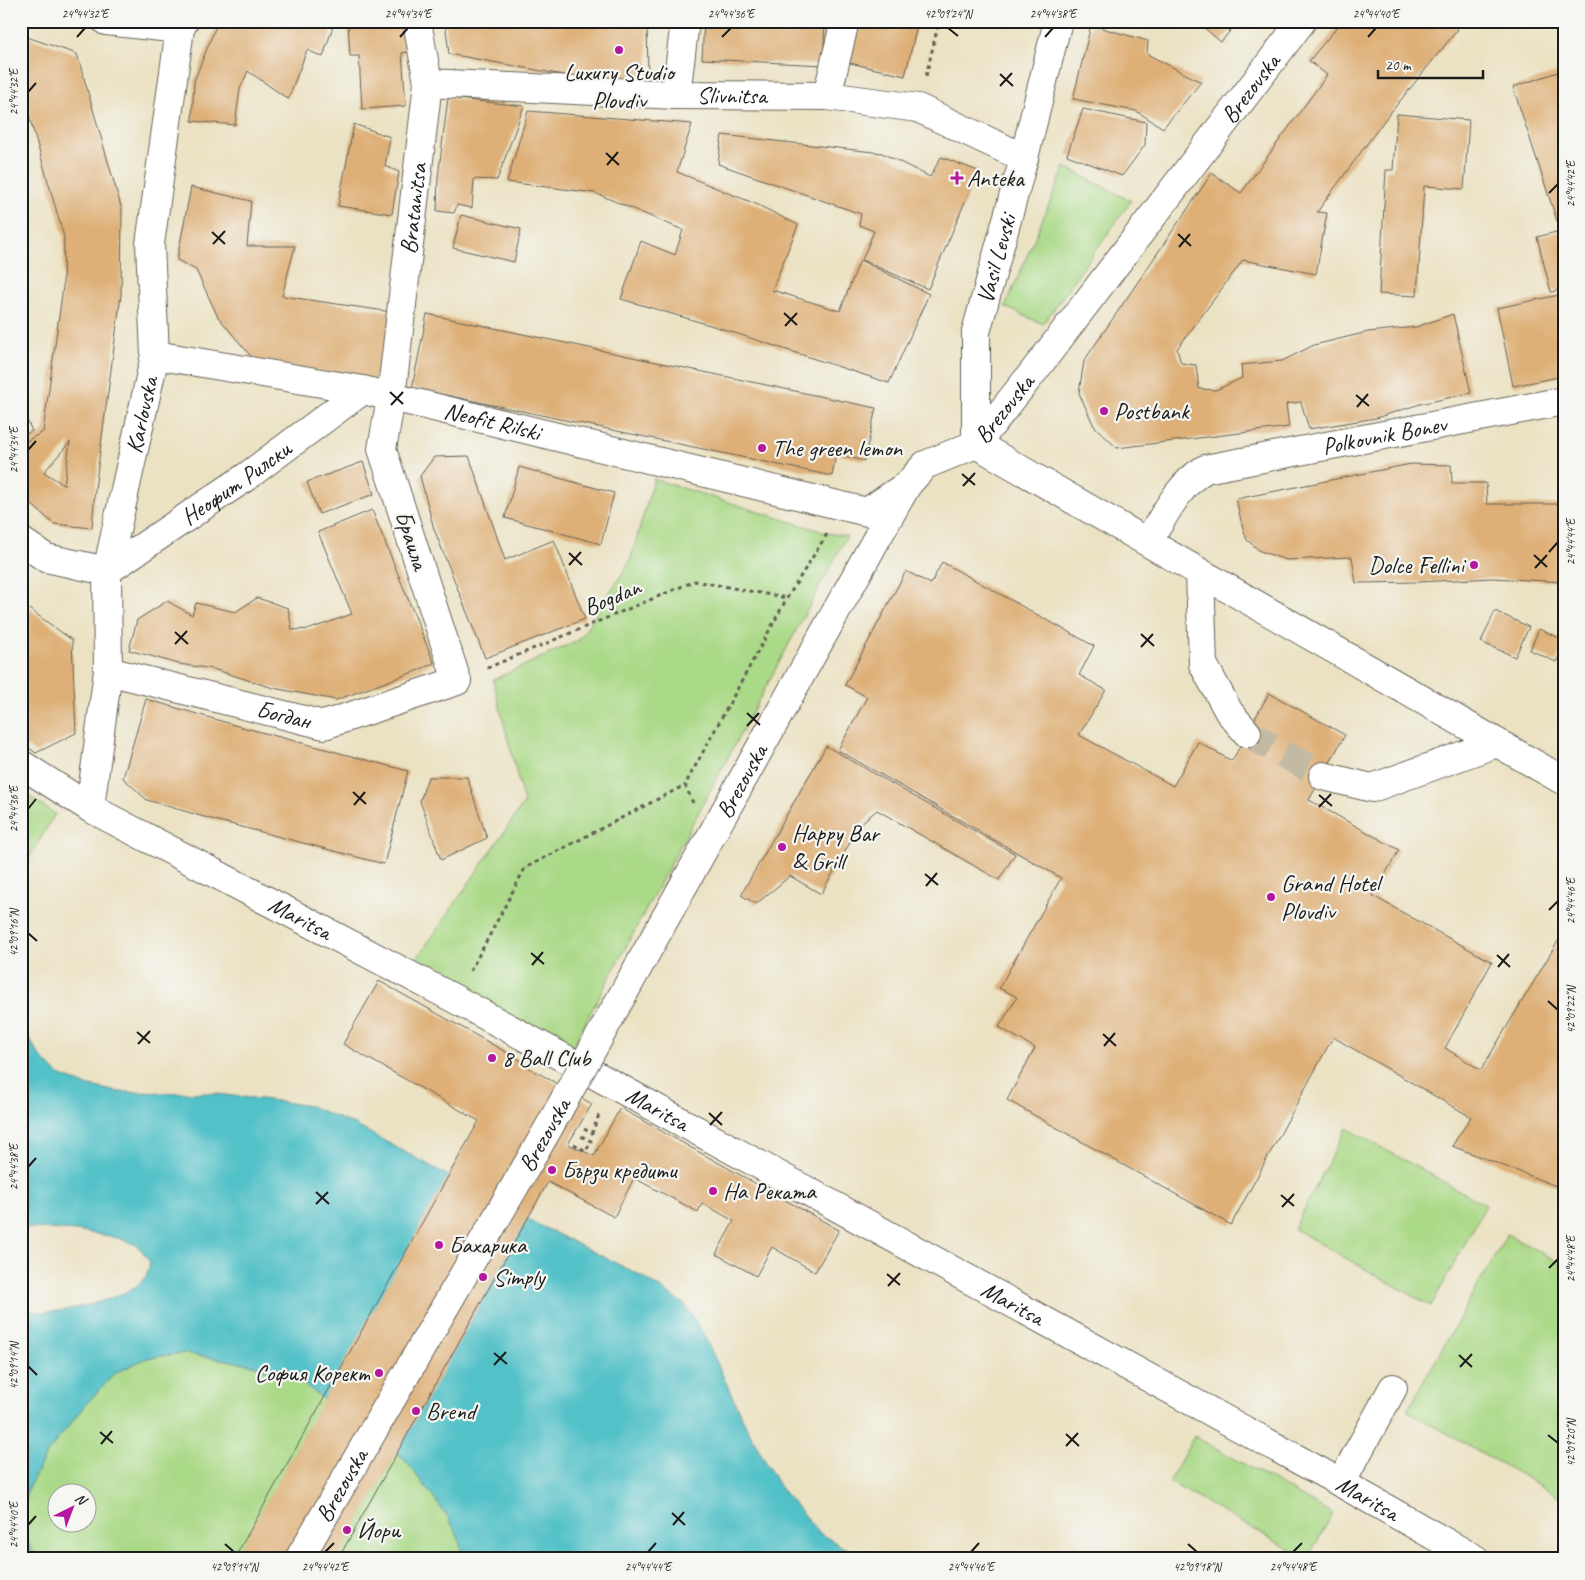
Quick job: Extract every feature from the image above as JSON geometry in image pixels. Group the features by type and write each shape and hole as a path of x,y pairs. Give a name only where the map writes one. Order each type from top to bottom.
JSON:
{"street":[{"path":"106,21 182,25"},
{"name":"Bratanitsa","path":"391,398 428,83 417,21"},
{"path":"676,95 685,21"},
{"path":"827,96 845,21"},
{"name":"Vasil Levski","path":"976,444 976,332 1024,158 1058,21"},
{"name":"Brezovska","path":"300,1559 548,1129 907,485 925,465 976,444 1302,21"},
{"name":"Karlovska","path":"90,808 108,671 107,571 155,355 150,244 182,25"},
{"name":"Slivnitsa","path":"428,83 676,95 827,96 918,108 1024,158"},
{"name":"Neofit Rilski","path":"155,355 362,390 866,512 907,485"},
{"name":"Неофит Рилски","path":"107,571 246,477 362,390"},
{"name":"Браила","path":"391,398 382,449 457,681"},
{"name":"Polkovnik Bonev","path":"1148,542 1180,490 1191,479 1205,470 1564,400"},
{"path":"976,444 1564,781"},
{"path":"21,541 46,558 107,571"},
{"path":"1200,573 1203,664 1229,712 1248,733"},
{"name":"Богдан","path":"108,671 324,726 457,681"},
{"path":"1323,776 1372,788 1497,743"},
{"name":"Maritsa","path":"21,764 90,808 454,998 1341,1483 1475,1559"},
{"path":"1341,1483 1393,1388"}],"path":[{"path":"918,108 939,21"},
{"name":"Bogdan","path":"457,681 695,581 787,598"},
{"path":"454,998 525,868 685,785"}],"green space":[{"path":"1065,167 1131,201 1043,324 1005,307"},
{"path":"654,479 827,533 847,536 570,1051 412,966 524,803 493,680 579,640 630,561"},
{"path":"21,791 55,814 21,872"},
{"path":"1346,1128 1486,1205 1431,1306 1294,1229"},
{"path":"1507,1234 1564,1265 1564,1499 1407,1411"},
{"path":"184,1353 250,1364 301,1382 406,1461 448,1517 459,1539 463,1559 39,1559 27,1542 21,1515 28,1488 47,1453 84,1406 115,1373 147,1358"},
{"path":"1194,1436 1333,1514 1307,1559 1169,1482"}],"water":[{"path":"21,1025 40,1056 59,1075 85,1085 119,1092 208,1093 310,1106 357,1126 539,1225 642,1276 685,1305 705,1337 746,1426 779,1486 819,1533 841,1546 872,1559 463,1559 459,1539 448,1517 406,1461 301,1382 250,1364 184,1353 147,1358 115,1373 84,1406 47,1453 28,1488 21,1515 21,1309 37,1312 61,1311 108,1299 135,1287 147,1274 150,1263 138,1246 121,1239 78,1231 21,1228"},
{"path":"21,1517 27,1542 39,1559 21,1559"}],"building":[{"path":"218,21 331,21 334,23 323,57 307,50 288,99 248,71 240,89 235,125 192,121 194,81"},
{"path":"348,21 406,21 408,52 402,53 406,106 362,109 359,56 350,56"},
{"path":"445,21 647,21 648,79 591,80 449,54"},
{"path":"704,21 825,21 823,65 702,59"},
{"path":"856,21 918,21 905,76 846,62"},
{"path":"1196,21 1238,21 1221,42"},
{"path":"1342,21 1449,21 1458,29 1383,122 1317,212 1327,213 1316,274 1243,260 1177,349 1181,363 1196,365 1199,389 1216,390 1242,378 1241,365 1282,361 1314,345 1368,332 1416,327 1453,314 1471,393 1420,404 1376,418 1309,429 1301,402 1286,404 1289,427 1117,448 1094,426 1079,393 1084,361 1212,173 1241,193 1327,75 1309,61"},
{"path":"1091,25 1148,41 1147,54 1201,82 1163,128 1136,111 1073,99"},
{"path":"21,35 77,54 122,210 121,295 95,489 92,528 54,524 22,496 21,498 21,444 43,432 63,287 64,237 26,105 21,104","holes":["70,442 64,485 44,472"]},
{"path":"1564,70 1564,219 1557,221 1513,87"},
{"path":"448,98 524,106 497,180 474,179 472,208 457,205 454,213 437,211 438,177"},
{"path":"1083,109 1146,122 1145,145 1122,176 1067,155"},
{"path":"528,111 692,124 677,172 758,205 798,225 772,290 840,311 860,260 929,294 889,383 710,325 621,299 641,241 675,255 683,230 595,193 507,182"},
{"path":"1397,114 1469,120 1464,189 1424,186 1417,296 1379,294 1386,170 1393,170"},
{"path":"354,124 390,137 385,166 399,172 392,214 338,206"},
{"path":"722,135 882,153 930,177 941,157 978,171 928,289 862,260 874,231 859,225 861,214 718,164"},
{"path":"191,187 251,201 247,246 295,246 282,296 392,312 382,382 255,361 218,317 196,270 177,260"},
{"path":"461,215 521,229 514,262 453,248"},
{"path":"1564,230 1564,289 1551,292 1537,237"},
{"path":"1564,294 1564,376 1513,386 1497,308"},
{"path":"427,314 876,408 864,461 836,454 832,476 412,388"},
{"path":"21,407 32,431 21,436"},
{"path":"469,456 505,560 554,540 585,619 485,658 434,529 420,476 434,457"},
{"path":"363,462 374,494 319,514 307,482"},
{"path":"1411,464 1451,465 1452,483 1486,483 1487,504 1564,504 1564,582 1492,578 1356,583 1352,557 1286,560 1260,551 1247,540 1236,499"},
{"path":"519,467 614,493 601,544 505,518"},
{"path":"372,510 434,663 336,700 273,688 213,669 179,664 129,650 137,620 167,601 192,615 196,603 235,612 257,598 288,608 292,630 310,629 352,614 318,532"},
{"path":"942,562 1094,646 1079,675 1106,690 1079,735 1173,786 1198,742 1232,761 1269,693 1345,735 1309,800 1399,850 1373,896 1492,962 1445,1048 1481,1070 1564,931 1564,1189 1452,1146 1471,1117 1333,1037 1231,1225 1007,1100 1035,1048 999,1027 1017,997 999,988 1061,878 838,750 867,697 845,685 906,571 931,584"},
{"path":"21,603 72,640 76,733 36,753 21,742"},
{"path":"1495,611 1529,627 1515,657 1481,642"},
{"path":"1539,629 1564,640 1564,645 1556,662 1530,650"},
{"path":"146,699 238,726 408,771 384,864 211,819 147,800 123,778"},
{"path":"826,746 1015,854 999,880 877,810 861,823 821,894 790,876 756,904 741,895"},
{"path":"428,777 467,777 487,838 441,860 420,801"},
{"path":"379,981 522,1061 521,1063 592,1104 568,1144 594,1156 620,1108 839,1230 815,1272 772,1247 756,1276 716,1254 734,1221 702,1203 698,1212 634,1178 614,1217 548,1182 338,1559 234,1559 479,1121 343,1044"}],"tunnel":[{"path":"1247,733 1323,776"}],"place":[{"name":"Luxury Studio Plovdiv","path":"619,50"},
{"name":"Anteka","path":"957,178"},
{"name":"Postbank","path":"1104,411"},
{"name":"The green lemon","path":"762,448"},
{"name":"Dolce Fellini","path":"1474,565"},
{"name":"Happy Bar & Grill","path":"782,847"},
{"name":"Grand Hotel Plovdiv","path":"1271,897"},
{"name":"8 Ball Club","path":"492,1058"},
{"name":"Бързи кредити","path":"552,1170"},
{"name":"На Реката","path":"713,1191"},
{"name":"Бахарика","path":"439,1245"},
{"name":"Simply","path":"483,1277"},
{"name":"София Корект","path":"379,1373"},
{"name":"Brend","path":"416,1411"},
{"name":"Йори","path":"347,1530"}]}
